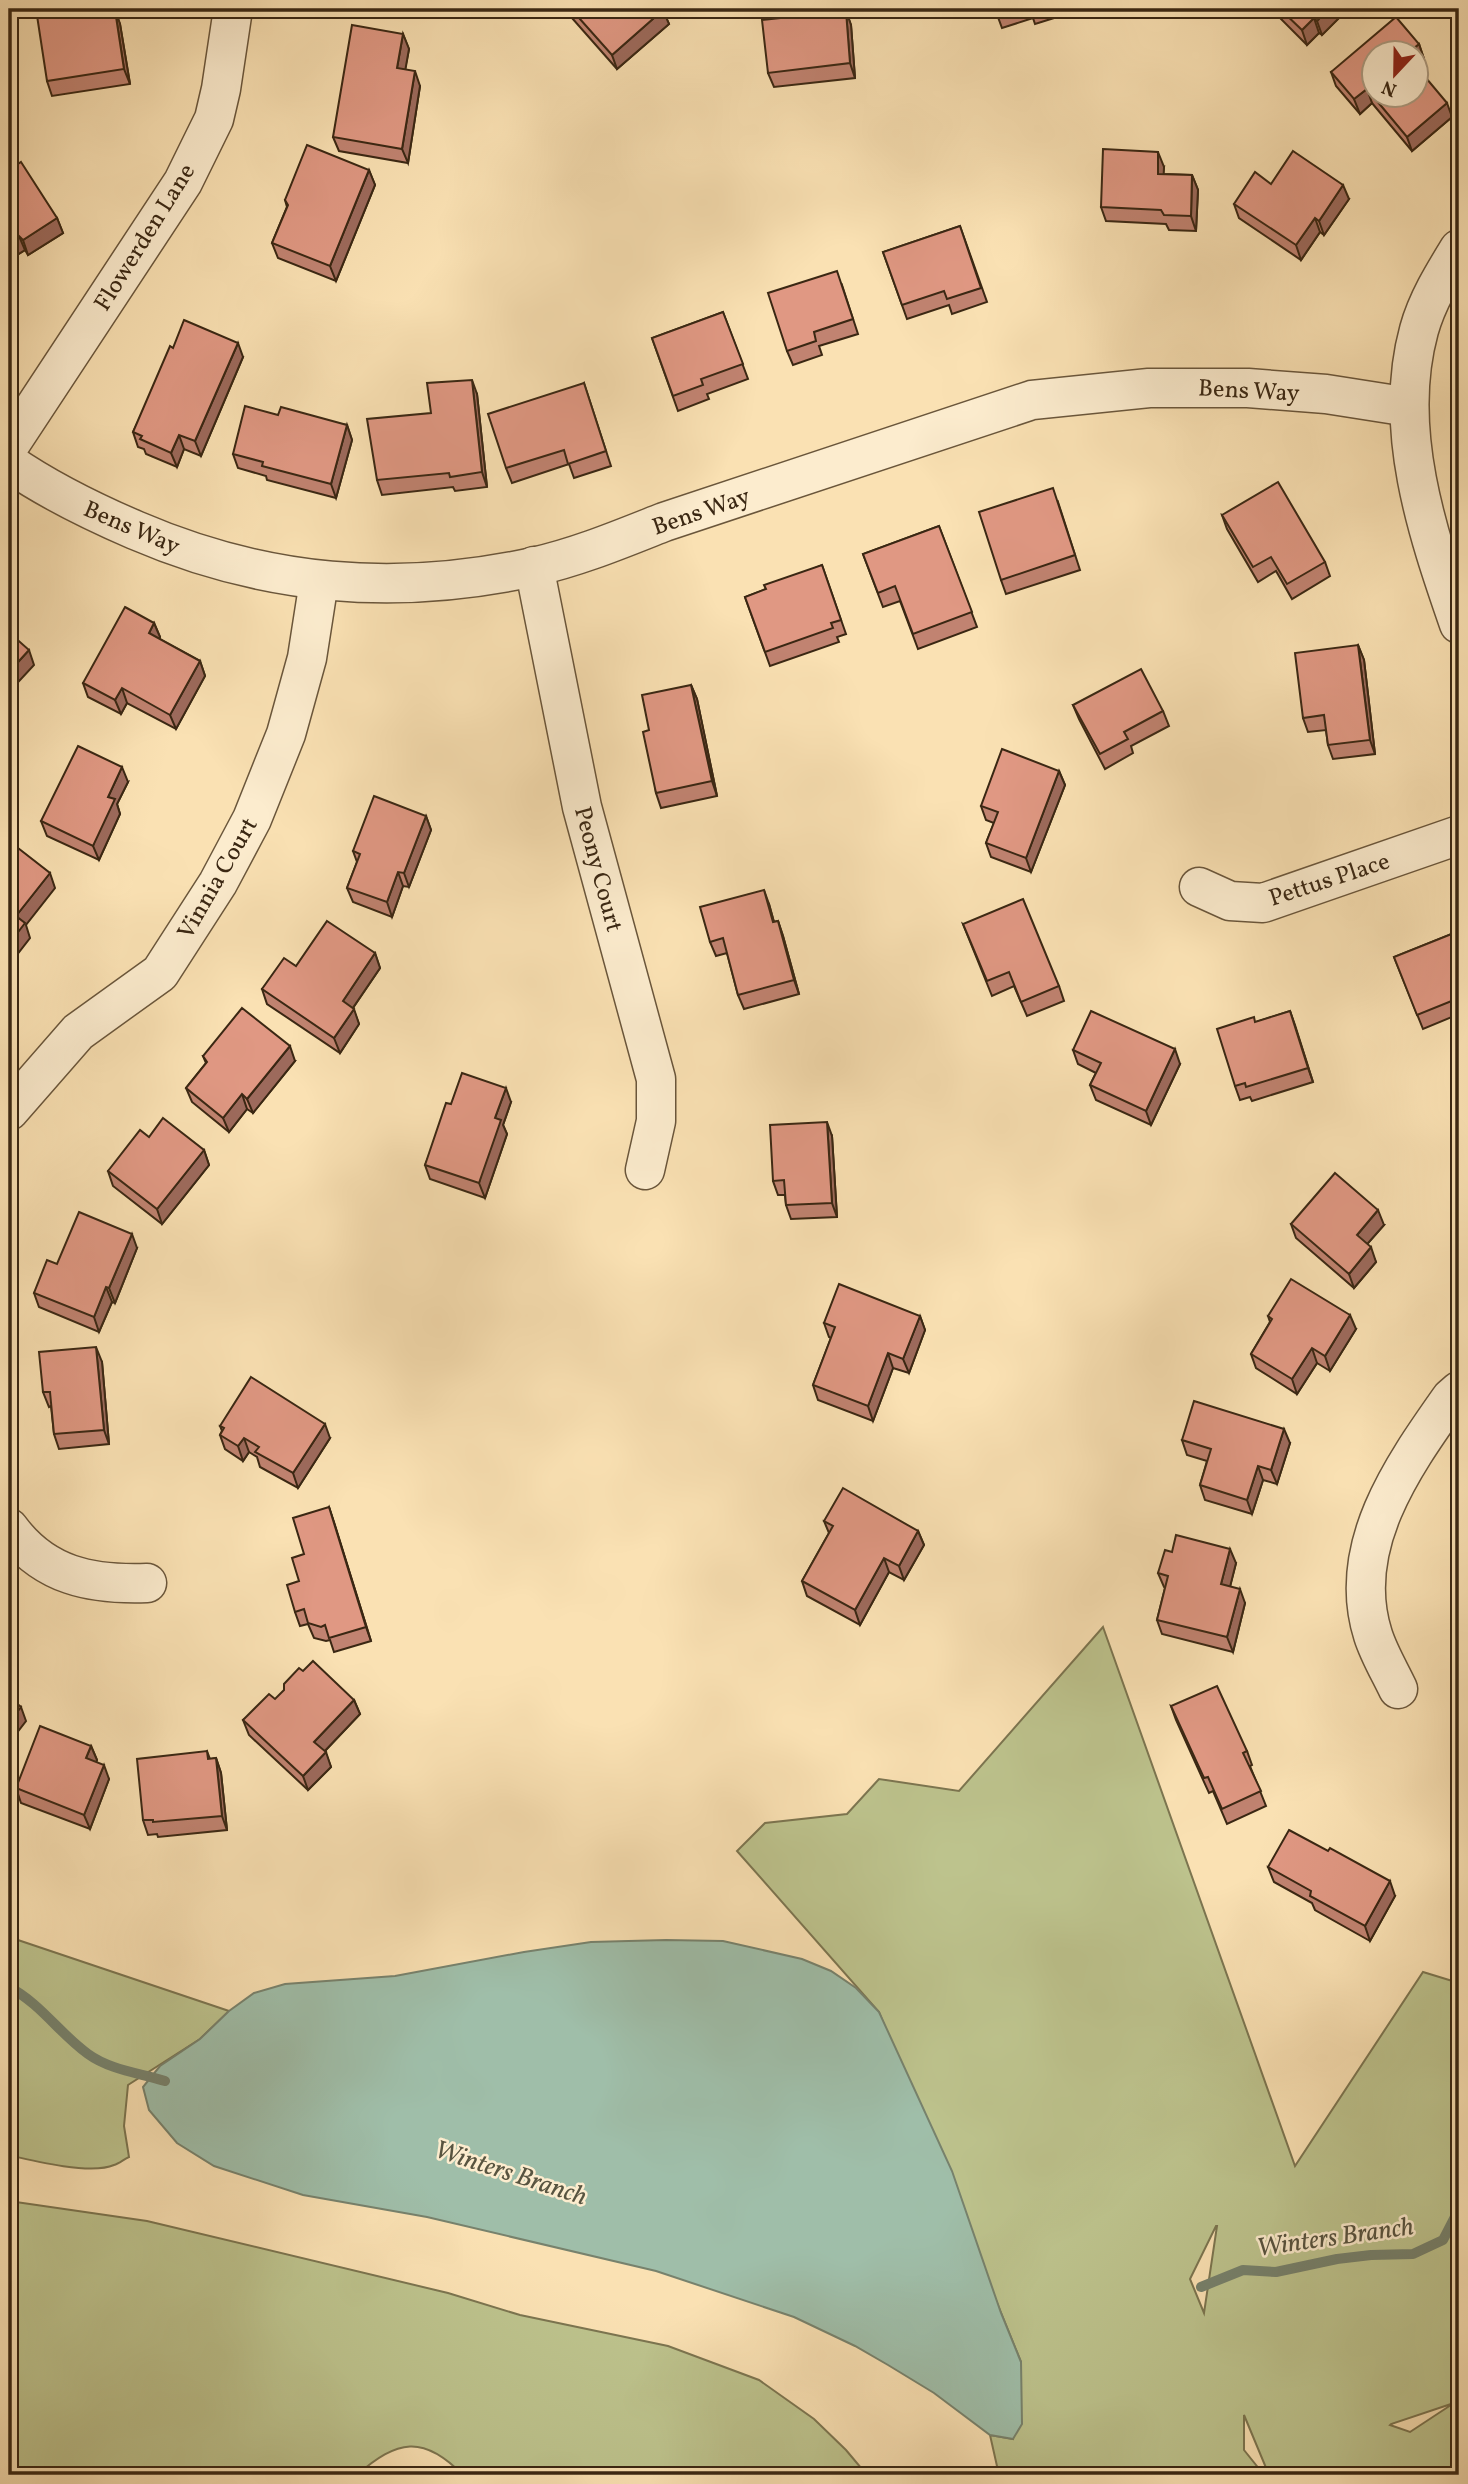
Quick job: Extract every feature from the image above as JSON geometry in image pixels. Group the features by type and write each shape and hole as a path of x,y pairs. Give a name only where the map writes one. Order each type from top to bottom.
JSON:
{"street":[{"name":"Flowerden Lane","path":"9,446 183,181 214,119 233,9"},
{"path":"1459,249 1437,285 1419,330 1410,378 1409,407 1416,469 1434,552 1459,624"},
{"name":"Bens Way","path":"9,463 90,511 177,548 253,570 319,581 376,583 454,580 534,566 606,545 664,522 1032,400 1149,387 1248,388 1326,394 1409,407"},
{"name":"Peony Court","path":"534,566 582,807 656,1079 656,1121 645,1170"},
{"name":"Vinnia Court","path":"9,1111 78,1032 160,973 218,883 252,819 286,734 307,658 319,581"},
{"name":"Pettus Place","path":"1199,887 1230,901 1263,903 1459,835"},
{"path":"1398,1689 1373,1636 1367,1605 1366,1562 1382,1508 1409,1458 1451,1398 1459,1391"},
{"path":"9,1528 18,1541 41,1560 74,1577 110,1584 147,1583"}],"green space":[{"path":"1103,1627 1295,2166 1423,1972 1459,1983 1459,2475 1269,2475 1244,2415 1244,2450 1264,2475 999,2475 990,2435 1013,2439 1021,2362 879,2012 737,1851 765,1823 847,1814 879,1779 959,1791","holes":["1217,2226 1204,2313 1190,2279","1454,2403 1410,2432 1390,2425 1391,2424"]},
{"path":"9,1937 229,2011 200,2039 128,2085 124,2126 129,2157 118,2164 104,2168 77,2168 9,2155"},
{"path":"9,2201 147,2221 448,2293 520,2315 668,2346 759,2380 814,2419 867,2475 463,2475 435,2453 410,2446 385,2454 357,2475 9,2475"}],"water":[{"path":"723,1941 802,1959 831,1971 856,1988 879,2012 952,2171 1001,2313 1021,2362 1022,2424 1013,2439 990,2435 934,2393 888,2365 794,2317 656,2271 427,2217 303,2195 214,2166 177,2143 149,2110 143,2087 160,2066 200,2039 229,2011 254,1993 285,1984 395,1976 591,1942"}],"building":[{"path":"36,9 101,9 102,12 115,10 124,69 47,81"},
{"path":"571,9 662,9 663,10 612,55"},
{"path":"995,9 1013,9 997,14"},
{"path":"1280,9 1328,9 1317,21 1314,18 1302,30"},
{"path":"846,11 850,63 768,73 762,20"},
{"path":"1396,17 1414,38 1371,38"},
{"path":"352,25 403,34 397,68 415,71 402,149 333,137"},
{"path":"1360,47 1360,94 1354,99 1331,72"},
{"path":"1430,83 1447,103 1407,137 1383,108 1430,108"},
{"path":"307,145 369,170 330,266 272,243 288,205 285,200"},
{"path":"1103,149 1158,152 1158,174 1192,175 1191,216 1164,215 1161,210 1101,207"},
{"path":"1293,151 1343,185 1319,221 1315,218 1296,245 1234,204 1255,172 1271,184"},
{"path":"21,162 57,218 23,240 19,236 9,242 9,170"},
{"path":"960,226 981,288 947,299 944,291 902,305 883,252"},
{"path":"837,271 853,319 814,332 816,341 787,351 768,293"},
{"path":"723,312 743,364 701,379 703,385 673,396 652,338"},
{"path":"184,320 238,343 195,441 179,435 171,453 140,439 142,436 133,432"},
{"path":"472,380 482,472 450,477 449,473 377,480 367,419 431,413 427,383"},
{"path":"584,383 606,451 568,464 564,450 506,468 488,414"},
{"path":"245,406 278,415 281,407 347,425 331,484 262,466 263,462 233,454"},
{"path":"1278,482 1325,562 1287,584 1271,557 1253,567 1222,515"},
{"path":"1053,488 1075,555 1001,580 979,512"},
{"path":"939,526 972,612 913,634 895,586 878,593 863,554"},
{"path":"822,565 841,620 831,623 833,628 765,652 745,597 766,589 764,585"},
{"path":"125,607 154,623 149,633 200,661 170,715 122,688 115,700 83,683"},
{"path":"9,628 13,632 12,635 29,650 9,672"},
{"path":"1358,645 1370,740 1328,745 1324,715 1303,718 1295,653"},
{"path":"1141,669 1163,711 1124,732 1128,739 1100,754 1073,705"},
{"path":"691,685 712,781 656,793 643,732 649,730 642,695"},
{"path":"78,746 122,767 108,797 115,799 93,846 41,821"},
{"path":"1002,749 1059,771 1026,858 986,843 998,812 981,806"},
{"path":"374,796 426,816 404,873 398,872 387,902 347,888 360,854 353,851"},
{"path":"9,841 50,873 16,916 25,923 9,944"},
{"path":"764,890 773,922 778,921 794,980 738,995 723,938 710,942 700,907"},
{"path":"1023,899 1059,986 1021,1002 1009,972 987,981 963,924"},
{"path":"327,921 375,953 343,1001 354,1009 334,1038 262,989 284,958 296,966"},
{"path":"1459,931 1459,998 1417,1015 1394,957"},
{"path":"242,1008 290,1046 247,1099 242,1094 223,1118 186,1088 207,1062 203,1056"},
{"path":"1091,1011 1175,1049 1146,1111 1090,1085 1101,1063 1073,1050"},
{"path":"1290,1011 1308,1068 1246,1087 1245,1083 1235,1086 1217,1029 1254,1017 1255,1022"},
{"path":"462,1073 506,1088 495,1118 501,1120 479,1183 425,1165 446,1103 451,1104"},
{"path":"163,1118 204,1150 157,1209 108,1171 140,1130 149,1137"},
{"path":"827,1122 832,1203 786,1205 784,1180 773,1181 770,1125"},
{"path":"1335,1173 1378,1210 1357,1235 1371,1247 1349,1274 1291,1224"},
{"path":"79,1212 132,1234 94,1317 34,1293 47,1260 57,1264"},
{"path":"1291,1279 1350,1315 1325,1356 1312,1348 1292,1379 1251,1354 1272,1319 1268,1316"},
{"path":"839,1284 920,1316 903,1359 888,1353 868,1406 813,1385 835,1327 824,1323"},
{"path":"96,1347 104,1430 54,1434 50,1392 43,1392 39,1352"},
{"path":"251,1377 325,1424 293,1473 255,1452 259,1447 244,1438 238,1446 220,1435 224,1428 220,1426"},
{"path":"1194,1401 1284,1429 1271,1470 1258,1466 1247,1500 1200,1485 1211,1449 1182,1440"},
{"path":"843,1488 918,1531 899,1566 884,1558 855,1610 802,1581 833,1526 824,1521"},
{"path":"329,1507 366,1627 329,1638 325,1625 321,1627 308,1623 304,1609 295,1612 287,1585 299,1581 292,1558 304,1554 293,1518"},
{"path":"1176,1535 1230,1549 1221,1584 1240,1589 1227,1637 1157,1620 1168,1576 1158,1573 1165,1550 1172,1552"},
{"path":"313,1661 354,1700 314,1742 326,1752 303,1776 243,1720 269,1694 275,1699 299,1668 303,1671"},
{"path":"1217,1686 1247,1751 1243,1753 1261,1791 1222,1809 1208,1777 1204,1778 1171,1706"},
{"path":"9,1697 21,1707 9,1722"},
{"path":"40,1726 91,1746 86,1758 104,1765 84,1815 16,1788"},
{"path":"207,1751 208,1759 216,1758 222,1816 153,1822 143,1820 137,1759"},
{"path":"1289,1830 1328,1851 1330,1848 1390,1881 1365,1926 1310,1896 1311,1891 1268,1867"}],"waterway":[{"name":"Winters Branch","path":"9,1987 31,2002 88,2054 115,2067 165,2081"},
{"name":"Winters Branch","path":"1201,2287 1243,2270 1276,2272 1337,2259 1413,2254 1443,2240 1459,2209"}]}
